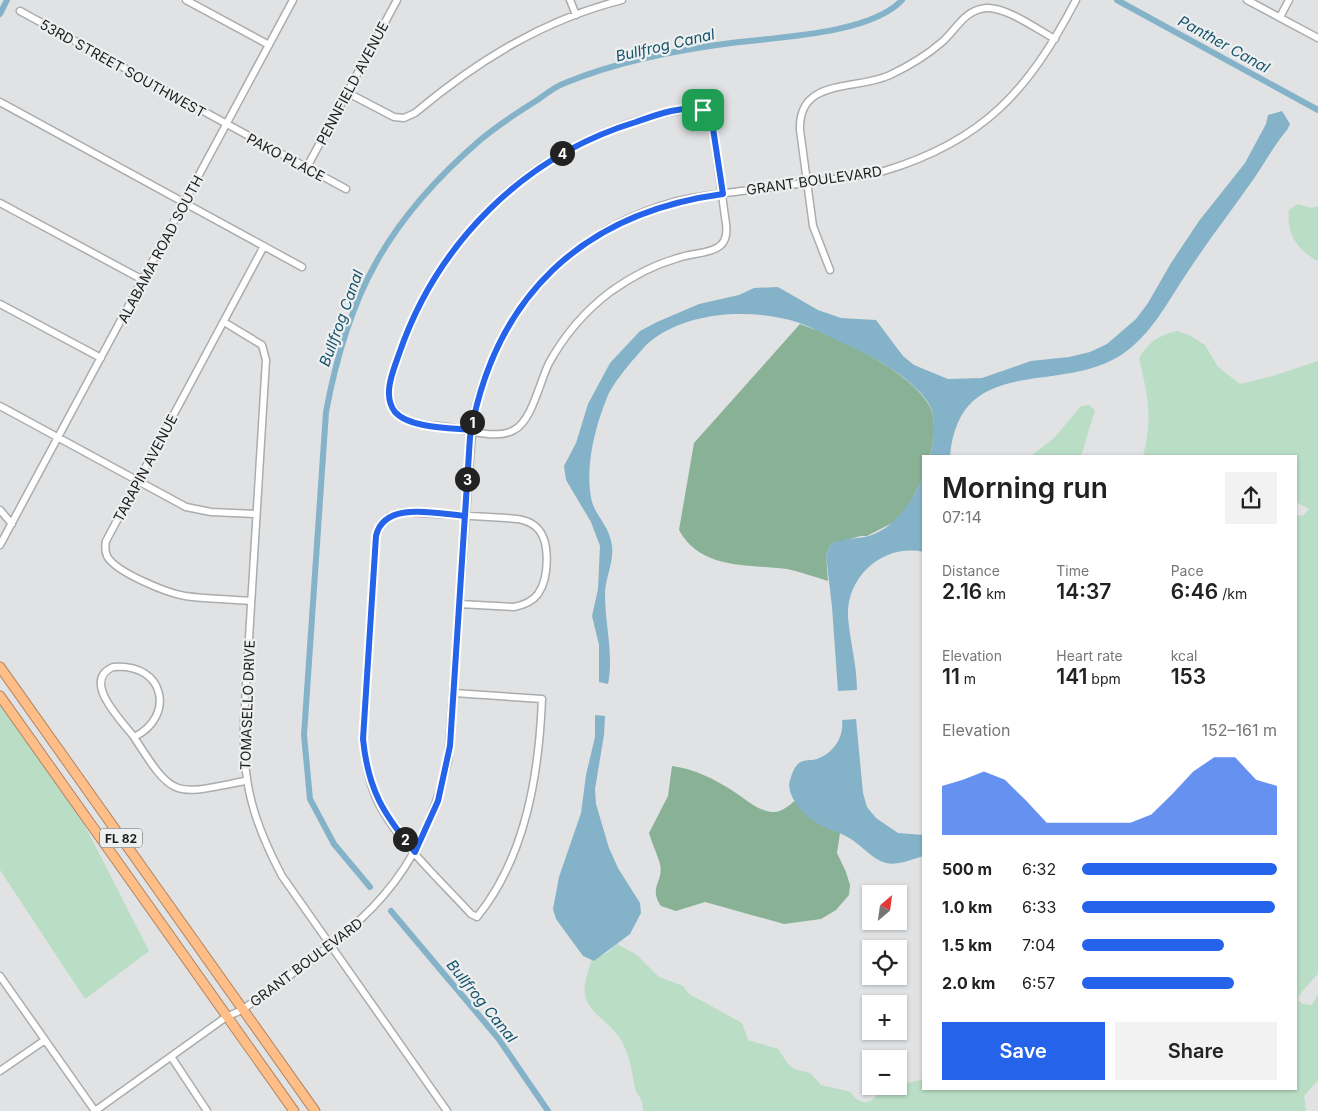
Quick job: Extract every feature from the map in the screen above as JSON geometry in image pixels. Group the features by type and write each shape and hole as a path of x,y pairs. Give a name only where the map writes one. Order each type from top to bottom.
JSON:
{"highway":[{"name":"FL 82","path":"0,667 315,1111"},
{"name":"FL 82","path":"0,696 294,1111"}],"street":[{"path":"186,0 269,45"},
{"name":"ALABAMA ROAD SOUTH","path":"0,545 294,0"},
{"name":"PENNFIELD AVENUE","path":"307,167 397,0"},
{"path":"570,0 576,15"},
{"path":"348,93 384,112 404,118 415,113 442,90 491,55 530,34 576,15 622,0"},
{"name":"GRANT BOULEVARD","path":"95,1111 172,1058 226,1016 242,1010 349,932 381,901 415,852 428,827 442,788 450,746 471,430 482,384 500,339 522,305 554,269 593,238 637,215 677,201 892,168 926,156 967,135 1015,94 1036,68 1055,39 1076,0"},
{"path":"1247,0 1318,38"},
{"path":"1280,17 1289,0"},
{"path":"830,270 813,226 800,122 802,108 812,96 827,90 877,80 906,68 943,42 969,14 986,8 1008,13 1055,39"},
{"name":"53RD STREET SOUTHWEST","path":"20,11 226,125"},
{"path":"0,102 302,267"},
{"path":"696,109 710,116 723,194 727,232 721,244 714,249 656,265 640,273 604,297 582,318 558,348 548,365 528,414 519,428 499,434 471,430 420,424 403,418 392,407 389,391 403,342 420,304 452,251 492,206 526,177 583,142 616,128 650,117 696,109"},
{"name":"PAKO PLACE","path":"226,125 346,189"},
{"path":"0,203 143,280"},
{"name":"TARAPIN AVENUE","path":"250,600 183,595 140,579 110,561 106,555 106,541 264,246"},
{"path":"0,304 101,358"},
{"name":"TOMASELLO DRIVE","path":"224,322 255,338 265,352 243,735 245,781 266,846 282,876 447,1111"},
{"path":"0,406 138,481 194,509 255,514"},
{"path":"0,510 12,524"},
{"path":"454,693 542,699 536,768 528,808 506,869 487,904 477,917 471,914 393,826 380,805 369,780 363,739 376,536 381,524 395,514 411,512 506,518 529,522 536,527 544,539 546,560 541,589 531,601 514,607 460,604"},
{"path":"134,737 147,728 156,715 159,700 156,684 146,673 137,669 113,667 102,675 99,683 101,692 162,778 175,788 188,790 245,781"},
{"path":"0,976 95,1111"},
{"path":"0,1070 45,1040"},
{"path":"172,1058 208,1111"}],"green space":[{"path":"1298,204 1311,208 1318,206 1318,261 1304,252 1291,234 1289,210"},
{"path":"800,324 872,357 908,381 921,394 930,407 934,419 934,438 930,455 922,455 922,481 905,511 894,522 867,536 831,544 826,555 828,581 787,569 726,563 712,559 688,543 679,530 694,443"},
{"path":"1177,331 1189,335 1205,345 1218,367 1240,384 1273,376 1318,361 1318,974 1303,990 1298,999 1302,1004 1312,1005 1318,994 1318,1080 1304,1096 1306,1111 643,1111 642,1102 636,1091 629,1058 624,1045 616,1033 589,1006 585,994 585,981 591,961 607,953 617,944 637,955 659,977 683,986 689,994 742,1023 748,1040 778,1049 788,1064 794,1069 810,1073 821,1085 851,1092 854,1097 862,1102 870,1101 877,1095 907,1095 907,1083 922,1079 922,1090 1297,1090 1297,515 1303,516 1309,509 1297,503 1297,455 1143,455 1149,418 1145,384 1139,358 1155,340 1165,334"},
{"path":"1089,405 1095,410 1081,455 1032,455 1054,438 1081,406"},
{"path":"0,702 83,822 149,951 85,999 0,870"},
{"path":"672,766 689,769 711,779 763,810 778,812 795,801 815,820 840,833 837,853 850,885 849,895 836,910 821,919 784,924 705,902 676,911 661,906 657,899 656,889 661,870 649,833 668,796"}],"water":[{"path":"1282,111 1290,124 1287,130 1143,336 1124,353 1099,366 1072,373 1018,381 993,388 973,401 958,423 950,455 930,455 934,432 933,414 925,398 916,388 880,362 804,325 773,317 737,314 718,315 700,318 683,324 649,342 625,369 610,391 599,420 592,448 589,475 592,502 609,533 612,546 611,564 605,594 610,673 608,684 599,682 599,645 592,616 598,589 600,546 591,522 566,480 564,466 576,443 588,404 610,363 640,331 699,304 739,295 754,288 778,287 818,310 841,318 876,320 903,356 914,365 948,379 982,378 1031,361 1069,357 1090,352 1107,344 1136,319 1199,221 1245,163 1266,124 1268,115"},
{"path":"922,481 922,552 895,553 882,558 870,566 853,588 849,602 848,617 857,690 838,691 826,555 831,544 869,536 888,526 902,512"},
{"path":"595,715 605,716 604,735 595,789 596,804 609,848 618,868 640,903 641,913 630,934 594,961 583,956 556,919 553,909 559,877 581,813 586,775 595,737"},
{"path":"856,719 863,793 867,807 876,818 898,833 922,835 922,857 895,864 881,861 847,837 814,821 803,812 794,800 789,786 796,766 801,762 817,759 833,749 841,732 842,720"}],"waterway":[{"path":"0,14 7,0"},
{"name":"Bullfrog Canal","path":"370,887 334,844 310,799 304,735 326,412 335,369 346,331 360,295 396,230 447,170 479,141 558,86 607,68 673,52 825,32 870,20 888,11 902,0"},
{"name":"Panther Canal","path":"1117,0 1318,110"},
{"name":"Bullfrog Canal","path":"391,911 498,1038 548,1111"}],"route":[{"path":"703,110 686,109 650,117 616,128 583,142 526,177 492,206 457,245 434,278 407,331 390,382 389,399 392,407 403,418 412,422 471,430 470,437 465,516 403,512 389,517 381,524 376,536 363,739 365,759 369,780 376,799 393,826 415,852 428,827 438,801 448,761 454,693 470,437 476,402 490,360 500,339 535,288 585,243 609,228 654,208 677,201 723,194 712,122 710,116 703,110"}]}
